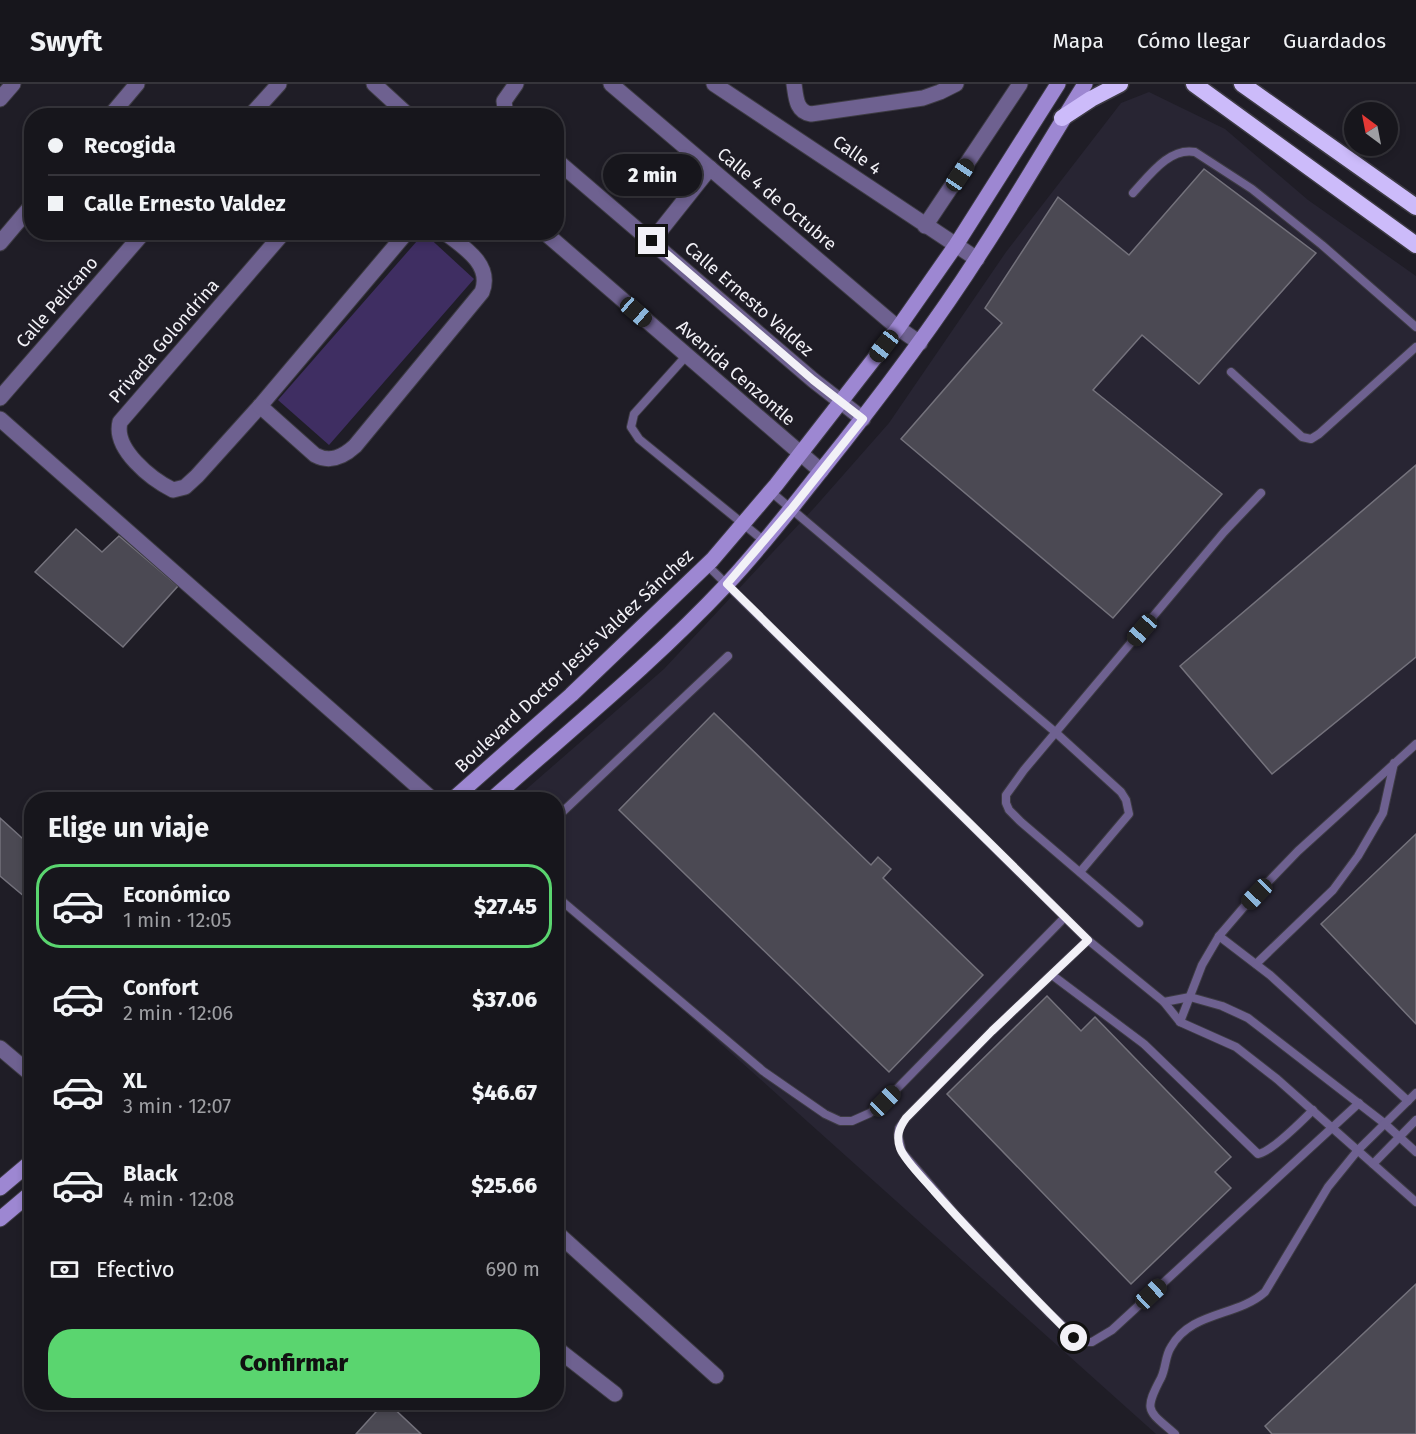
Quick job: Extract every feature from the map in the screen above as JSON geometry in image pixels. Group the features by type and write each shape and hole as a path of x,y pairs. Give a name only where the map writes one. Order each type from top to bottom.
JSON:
{"highway":[{"path":"1062,118 1120,84"},
{"path":"1194,84 1416,245"},
{"path":"1242,84 1416,207"}],"main road":[{"name":"Boulevard Doctor Jesús Valdez Sánchez","path":"461,792 571,695 707,565 743,523 898,328 956,245 1059,84"},
{"path":"501,792 621,685 727,584 792,508 920,343 977,259 1085,84"},
{"path":"2,1183 24,1167"},
{"path":"0,1220 24,1199"}],"street":[{"path":"0,99 13,84"},
{"path":"116,108 136,84"},
{"path":"257,108 279,84"},
{"path":"374,84 400,108"},
{"path":"505,108 506,96 516,84"},
{"name":"Calle 4","path":"714,84 977,259"},
{"path":"795,88 801,109 811,114 923,98 956,84"},
{"path":"925,226 1020,84"},
{"name":"Calle 4 de Octubre","path":"621,87 710,168 898,328 920,343"},
{"name":"Calle Ernesto Valdez","path":"564,167 804,372 863,419"},
{"path":"652,241 710,168"},
{"path":"0,243 6,223 24,211"},
{"name":"Calle Pelicano","path":"0,398 137,240"},
{"name":"Privada Golondrina","path":"277,240 120,422 118,432 120,440 134,459 172,490 185,487 197,476 260,406 399,240"},
{"path":"260,406 315,455 325,459 346,454 482,292 484,276 474,255 454,240"},
{"name":"Avenida Cenzontle","path":"553,240 821,471"},
{"path":"0,419 424,792"},
{"path":"0,1048 24,1068"},
{"path":"564,1239 717,1376"},
{"path":"564,1354 615,1394"}],"lane":[{"path":"1133,193 1157,167 1170,157 1188,151 1196,152 1252,189 1322,245 1416,327"},
{"path":"1231,372 1302,437 1311,439 1346,411 1416,347"},
{"path":"687,355 634,414 631,420 632,430 639,440 666,463 764,540"},
{"path":"770,491 1054,731 1121,792 1129,808 1129,814 1080,872"},
{"path":"1139,923 1021,822 1009,810 1006,795 1054,731 1224,532 1261,493"},
{"path":"707,565 1088,940 1164,1002 1180,1022 1236,1047 1313,1110 1416,1202"},
{"path":"564,810 728,656"},
{"path":"1180,1022 1202,964 1219,936 1298,851 1416,744"},
{"path":"1256,964 1333,890 1358,856 1383,813 1394,764"},
{"path":"564,903 763,1071 825,1114 835,1120 847,1122 865,1116 885,1101 1065,917"},
{"path":"1219,936 1256,964 1334,1032 1408,1101"},
{"path":"1088,940 906,1118 899,1128 898,1136 902,1152 956,1215 1050,1314 1081,1342 1092,1342 1112,1330 1359,1103"},
{"path":"1052,975 1144,1044 1258,1154 1263,1154 1271,1148 1313,1110"},
{"path":"1164,1002 1190,997 1222,1006 1248,1018 1359,1103 1416,1152"},
{"path":"1175,1434 1156,1417 1149,1405 1153,1390 1163,1373 1170,1347 1195,1323 1252,1303 1265,1292 1322,1196 1358,1150 1416,1093"},
{"path":"1373,1164 1416,1120"}],"shaded area":[{"path":"1149,92 1225,129 1308,200 1416,276 1416,1434 1156,1434 564,903 564,792 523,792 664,669 815,507 889,423 1006,252 1121,103"},
{"path":"418,240 432,240 474,279 329,445 278,400"}],"building":[{"path":"1204,169 1316,253 1199,384 1142,335 1093,390 1222,494 1113,618 901,439 1002,323 985,308 1058,197 1129,255"},
{"path":"1416,465 1416,657 1272,774 1180,666"},
{"path":"76,529 102,552 119,536 178,586 123,647 35,572"},
{"path":"714,713 871,865 878,857 891,869 883,878 983,975 889,1072 619,810"},
{"path":"0,818 24,840 24,896 0,876"},
{"path":"1416,834 1416,1024 1321,924"},
{"path":"1047,996 1081,1031 1095,1017 1231,1157 1215,1172 1231,1188 1131,1284 947,1094"},
{"path":"1416,1284 1416,1434 1272,1434 1265,1426"},
{"path":"378,1410 396,1410 421,1434 356,1434"}],"route":[{"path":"652,241 813,380 863,419 792,508 727,584 1088,940 992,1031 906,1118 899,1128 898,1136 902,1152 929,1185 1074,1338"}]}
